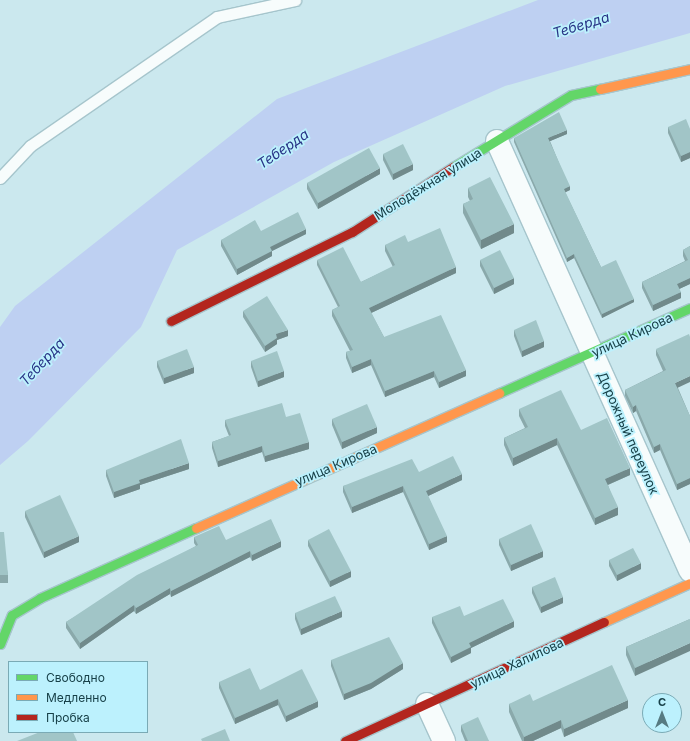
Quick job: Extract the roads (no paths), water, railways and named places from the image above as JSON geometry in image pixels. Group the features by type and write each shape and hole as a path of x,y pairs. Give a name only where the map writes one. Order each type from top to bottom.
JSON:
{"street":[{"name":"Молодёжная улица","path":"172,321 352,232 497,141 528,118 571,95 690,70"},
{"name":"Дорожный переулок","path":"497,141 690,571"},
{"name":"улица Кирова","path":"0,644 12,615 40,598 192,527 593,354 690,308"},
{"name":"улица Халилова","path":"345,741 690,583"},
{"path":"427,704 444,741"}],"lane":[{"path":"0,178 30,146 217,17 295,0"}],"water":[{"name":"Теберда","path":"538,0 690,0 690,33 505,86 334,162 177,250 141,327 28,441 0,465 0,327 15,306 277,99"}]}
